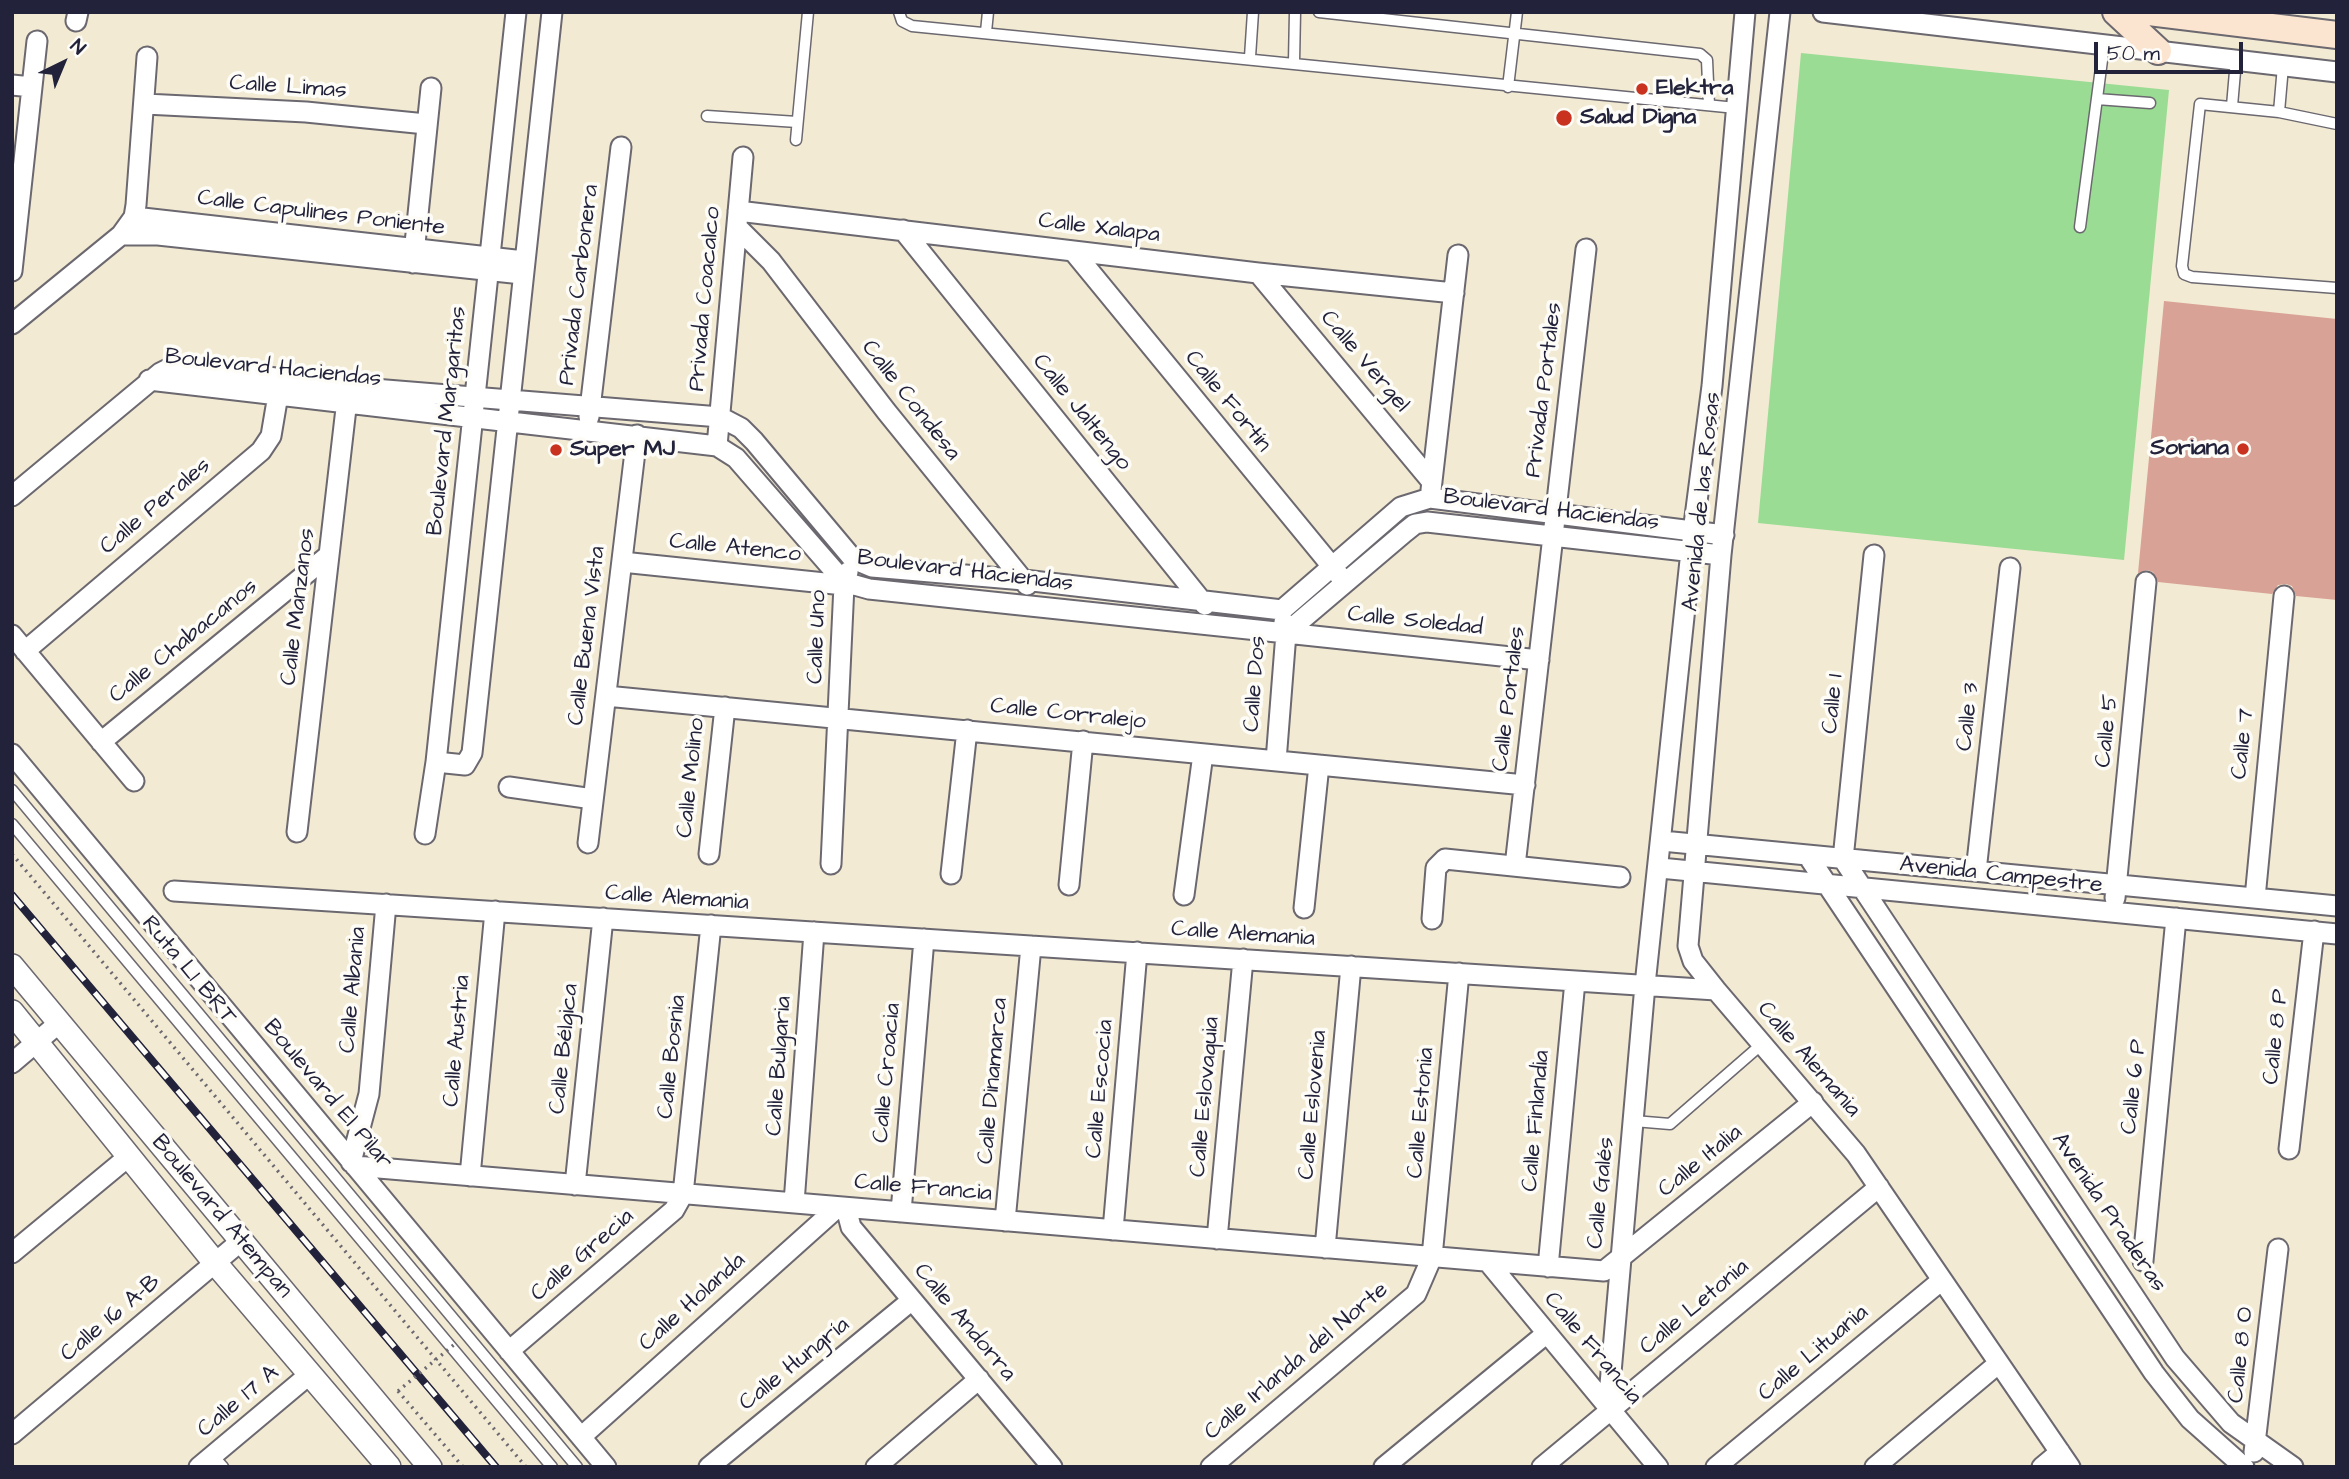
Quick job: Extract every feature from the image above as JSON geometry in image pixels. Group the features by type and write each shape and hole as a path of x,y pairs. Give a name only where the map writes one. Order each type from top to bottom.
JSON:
{"main road":[{"path":"2116,12 2158,51"},
{"path":"2150,12 2337,35"}],"street":[{"name":"Boulevard Margaritas","path":"425,834 436,762 516,12"},
{"path":"436,762 465,765 469,763 472,753 552,12"},
{"name":"Avenida de las Rosas","path":"1645,985 1660,868 1693,532 1712,386 1745,12"},
{"name":"Avenida de las Rosas","path":"1716,990 1693,961 1688,946 1722,545 1780,12"},
{"path":"1823,12 2337,72"},
{"path":"12,271 22,86 37,41"},
{"path":"12,324 121,235 134,217 145,104 146,57"},
{"path":"414,257 430,88"},
{"name":"Calle Limas","path":"145,104 306,112 426,124"},
{"name":"Privada Carbonera","path":"588,429 621,147"},
{"name":"Privada Coacalco","path":"717,446 743,157"},
{"name":"Calle Capulines Poniente","path":"134,217 414,257"},
{"name":"Calle Xalapa","path":"738,219 903,230 1258,273 1454,293"},
{"name":"Calle Condesa","path":"738,219 886,411 1024,580 1042,607"},
{"name":"Calle Jaltengo","path":"903,230 1222,626"},
{"name":"Calle Capulines Poniente","path":"121,235 158,235 523,268"},
{"name":"Privada Portales","path":"1553,536 1586,249"},
{"name":"Calle Fortín","path":"1073,251 1338,574"},
{"path":"1427,522 1458,255"},
{"name":"Calle Vergel","path":"1258,273 1431,490"},
{"name":"Boulevard Haciendas","path":"12,496 149,380 280,387 348,394 473,415 717,446 736,458 844,584 869,589 1286,634 1401,507 1431,490 1556,514 1693,532 1722,545"},
{"name":"Calle Perales","path":"25,650 261,451 271,436 280,387"},
{"name":"Boulevard Haciendas","path":"348,394 475,395 720,417 741,428 754,441 853,559 872,567 1024,580 1282,611 1415,524 1427,522 1692,552 1722,545"},
{"name":"Calle Manzanos","path":"297,832 348,394"},
{"name":"Calle Buena Vista","path":"588,843 637,435"},
{"name":"Calle Portales","path":"1515,866 1553,536"},
{"name":"Calle Chabacanos","path":"101,742 329,555"},
{"name":"Calle 1","path":"1843,859 1874,555"},
{"name":"Calle Uno","path":"831,864 840,718 844,584 853,559"},
{"name":"Calle Atenco","path":"622,562 844,584"},
{"name":"Calle 3","path":"1976,872 2010,568"},
{"name":"Calle 5","path":"2114,912 2146,582"},
{"name":"Calle 7","path":"2255,898 2284,596"},
{"name":"Calle Dos","path":"1276,761 1286,634 1282,611"},
{"name":"Calle Soledad","path":"1286,634 1539,660"},
{"path":"12,635 134,781"},
{"name":"Calle Corralejo","path":"606,696 1524,785"},
{"name":"Calle Molino","path":"709,854 725,707"},
{"path":"951,874 967,730"},
{"path":"1069,885 1083,741"},
{"name":"Boulevard El Pilar","path":"12,754 116,875 130,898 606,1467"},
{"path":"1184,895 1203,754"},
{"path":"1304,908 1319,765"},
{"path":"509,787 593,799"},
{"name":"Avenida Campestre","path":"1662,841 2337,906"},
{"path":"1808,856 2154,1373 2190,1419 2247,1467"},
{"path":"1432,919 1436,868 1445,859 1620,877"},
{"name":"Avenida Praderas","path":"1843,859 2175,1358 2231,1423 2256,1444 2293,1467"},
{"name":"Avenida Campestre","path":"1660,868 2337,934"},
{"name":"Calle Alemania","path":"174,891 1716,990 1813,1102 1879,1187 2065,1459"},
{"name":"Calle Albania","path":"353,1164 369,1094 386,904"},
{"name":"Calle Austria","path":"470,1176 495,911"},
{"name":"Calle Bélgica","path":"575,1185 603,918"},
{"name":"Calle 6 P","path":"2143,1261 2176,918"},
{"name":"Calle Bosnia","path":"683,1194 711,925"},
{"name":"Calle 8 P","path":"2289,1149 2314,931"},
{"name":"Calle Bulgaria","path":"794,1203 814,932"},
{"name":"Calle Croacia","path":"901,1212 924,939"},
{"name":"Calle Dinamarca","path":"1005,1221 1031,946"},
{"name":"Calle Escocia","path":"1113,1230 1137,953"},
{"name":"Calle Eslovaquia","path":"1217,1239 1243,959"},
{"path":"1886,974 1910,960"},
{"name":"Boulevard Atempan","path":"12,966 430,1467"},
{"name":"Calle Eslovenia","path":"1325,1248 1351,967"},
{"name":"Calle Estonia","path":"1432,1257 1460,973"},
{"name":"Calle Finlandia","path":"1548,1267 1575,981"},
{"name":"Calle Galés","path":"1609,1408 1619,1259 1645,985"},
{"name":"Boulevard Atempan","path":"12,1012 216,1264 389,1467"},
{"path":"12,1063 59,1023"},
{"name":"Calle Italia","path":"1619,1259 1813,1102"},
{"path":"12,1253 128,1157"},
{"name":"Calle Francia","path":"353,1164 1548,1267 1604,1271 1619,1259"},
{"name":"Calle Letonia","path":"1542,1467 1609,1408 1879,1187"},
{"name":"Calle Grecia","path":"509,1351 674,1210 683,1194"},
{"name":"Calle Andorra","path":"842,1207 851,1227 1048,1465"},
{"name":"Calle Holanda","path":"581,1437 842,1207"},
{"name":"Calle 16 A-B","path":"12,1434 241,1241"},
{"name":"Calle 8 O","path":"2247,1467 2256,1444 2278,1249"},
{"name":"Calle Irlanda del Norte","path":"1211,1467 1416,1294 1432,1257"},
{"name":"Calle Francia","path":"1488,1262 1658,1467"},
{"name":"Calle Lituania","path":"1716,1467 1942,1280"},
{"name":"Calle Hungría","path":"709,1467 912,1300"},
{"path":"1384,1467 1547,1334"},
{"path":"1875,1467 1999,1363"},
{"name":"Calle 17 A","path":"211,1463 310,1374"},
{"path":"877,1467 979,1379"},
{"path":"2042,1467 2065,1459"}],"lane":[{"path":"796,140 808,12"},
{"path":"899,12 902,21 912,26 1250,57 1508,87 1736,108"},
{"path":"986,32 988,12"},
{"path":"1250,57 1252,12"},
{"path":"1294,62 1295,12"},
{"path":"1319,12 1700,54 1707,60 1709,105"},
{"path":"1508,87 1517,12"},
{"path":"2080,227 2104,45"},
{"path":"2232,106 2236,60"},
{"path":"2279,113 2283,65"},
{"path":"2097,99 2150,103"},
{"path":"2337,122 2205,102 2198,108 2184,274 2337,288"},
{"path":"707,116 797,122"},
{"name":"Ruta L1 BRT","path":"12,790 576,1467"},
{"name":"Ruta L1 BRT","path":"12,824 552,1467"},
{"path":"1634,1121 1670,1124 1762,1044"}],"path":[{"path":"12,854 526,1467"},
{"path":"456,1343 398,1391 463,1467"}],"green space":[{"path":"1801,53 2169,90 2124,560 1758,523"}],"building":[{"name":"Soriana","path":"2164,301 2337,319 2337,600 2296,596 2292,586 2286,584 2278,585 2272,594 2158,582 2153,572 2147,570 2138,573"}],"railway":[{"path":"12,895 496,1467"}],"place":[{"name":"Elektra","path":"1642,89"},
{"name":"Salud Digna","path":"1564,118"},
{"name":"Soriana","path":"2243,449"},
{"name":"Super MJ","path":"556,450"}]}
